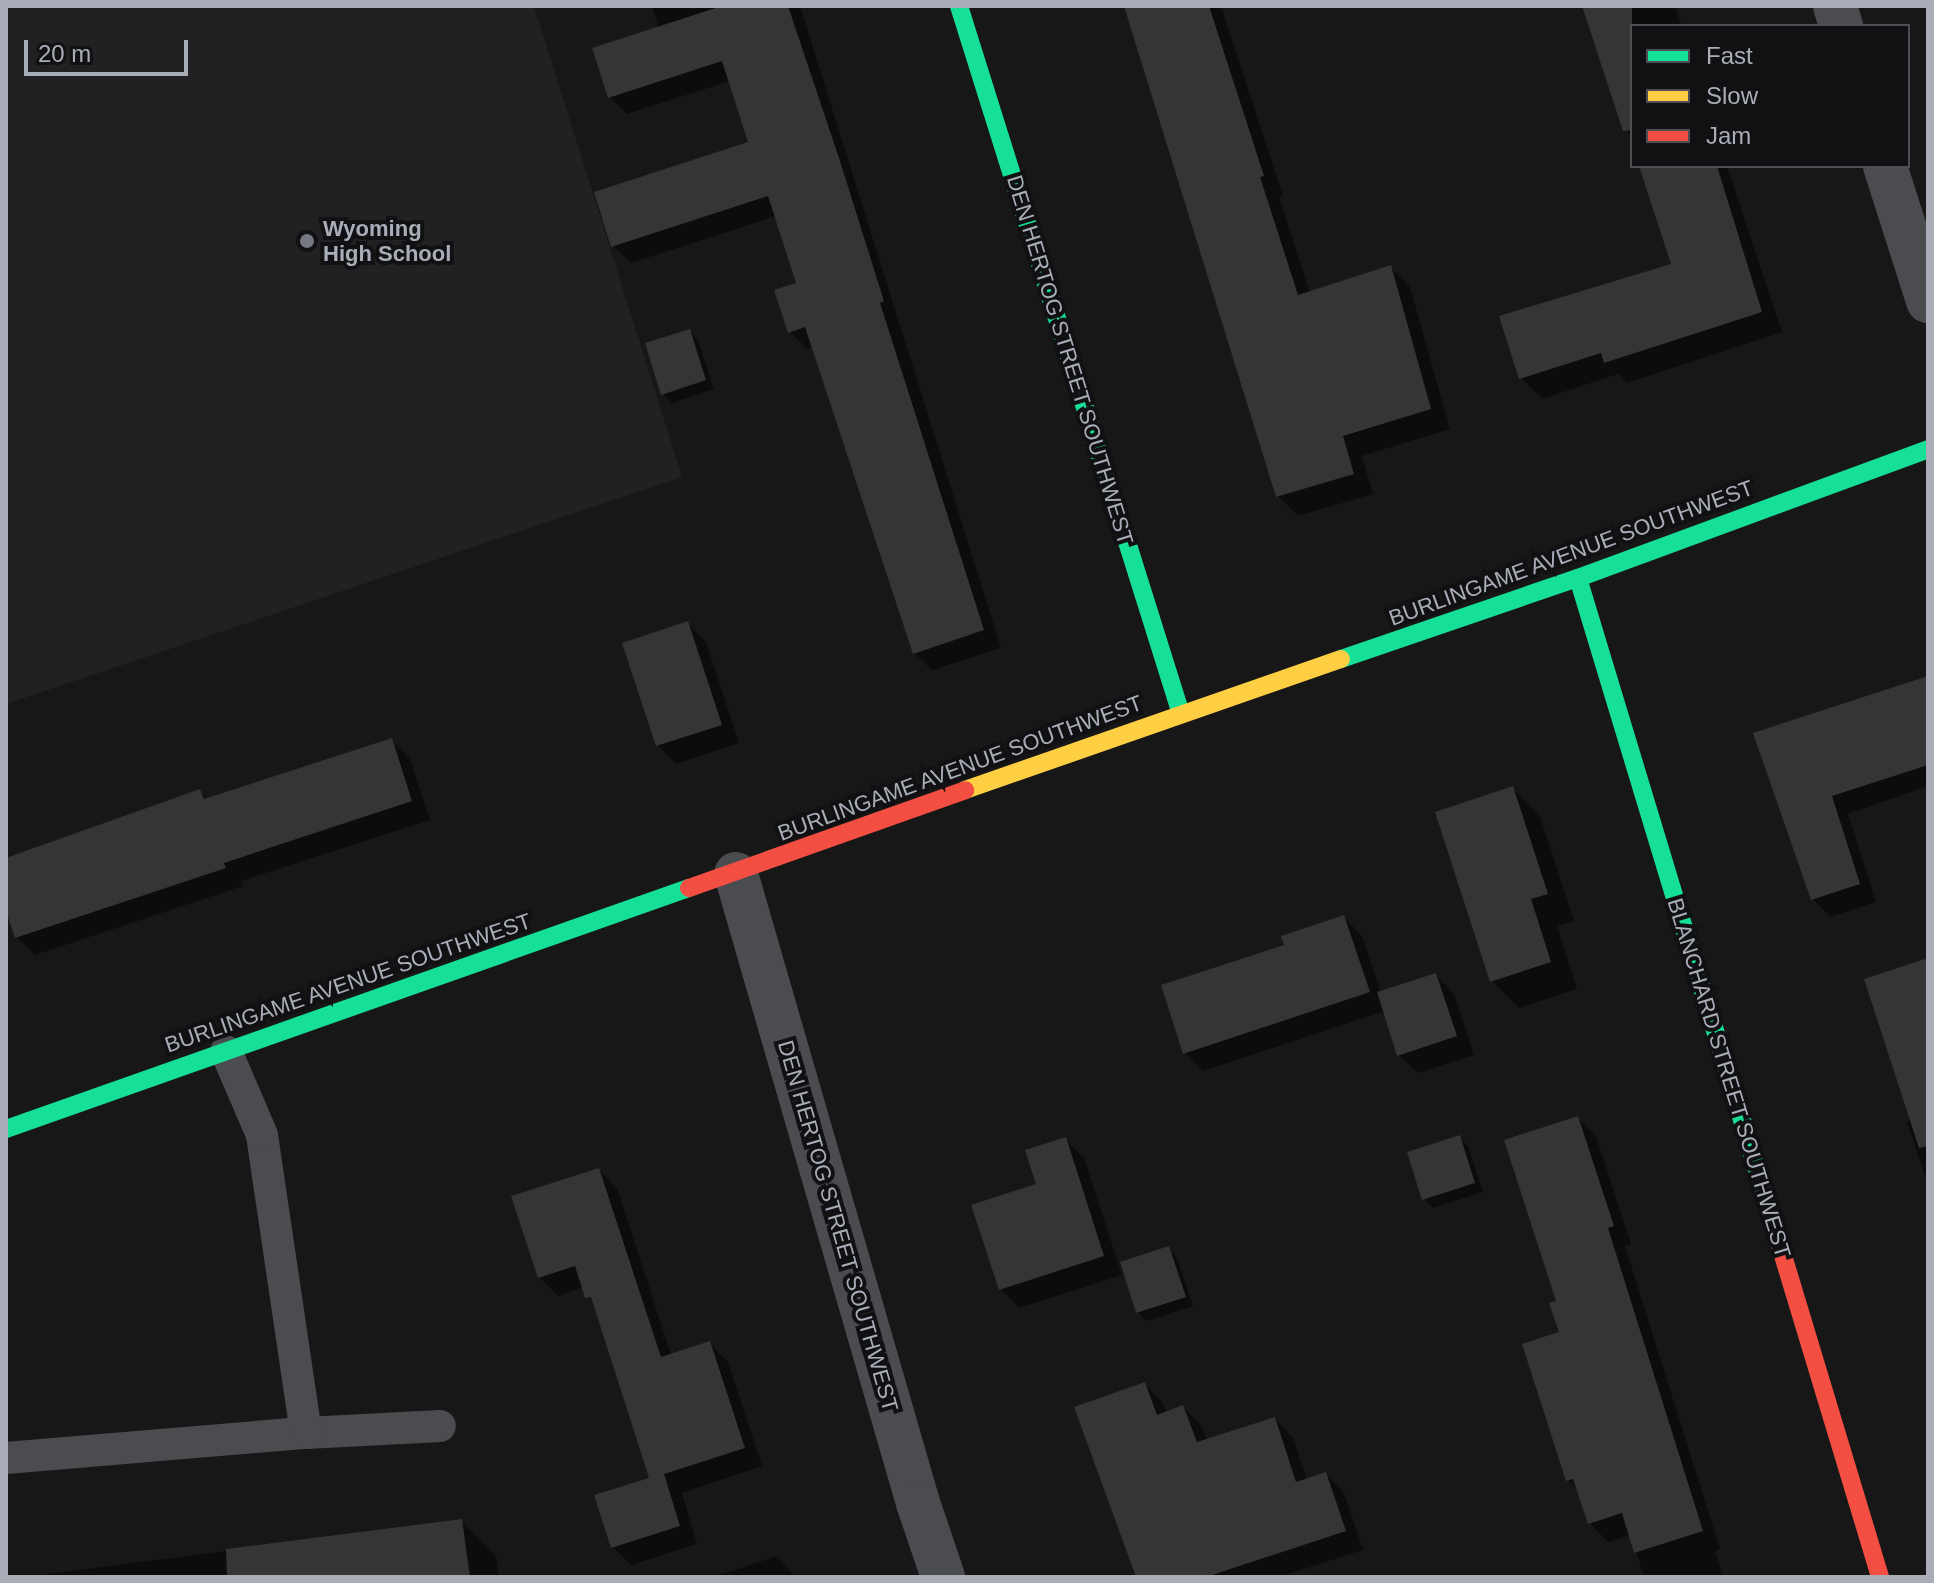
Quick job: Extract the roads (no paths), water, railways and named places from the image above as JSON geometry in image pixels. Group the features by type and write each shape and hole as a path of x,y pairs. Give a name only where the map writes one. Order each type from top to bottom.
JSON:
{"street":[{"name":"DEN HERTOG STREET SOUTHWEST","path":"959,6 1181,714"},
{"path":"1886,168 1928,301"},
{"name":"BURLINGAME AVENUE SOUTHWEST","path":"6,1129 736,874 1181,714 1578,578 1928,449"},
{"name":"BLANCHARD STREET SOUTHWEST","path":"1578,578 1880,1577"},
{"name":"DEN HERTOG STREET SOUTHWEST","path":"736,874 918,1503 943,1577"}],"lane":[{"path":"226,1051 262,1135 306,1433"},
{"path":"6,1458 306,1433 440,1426"}],"place":[{"name":"Wyoming High School","path":"307,241"}]}
